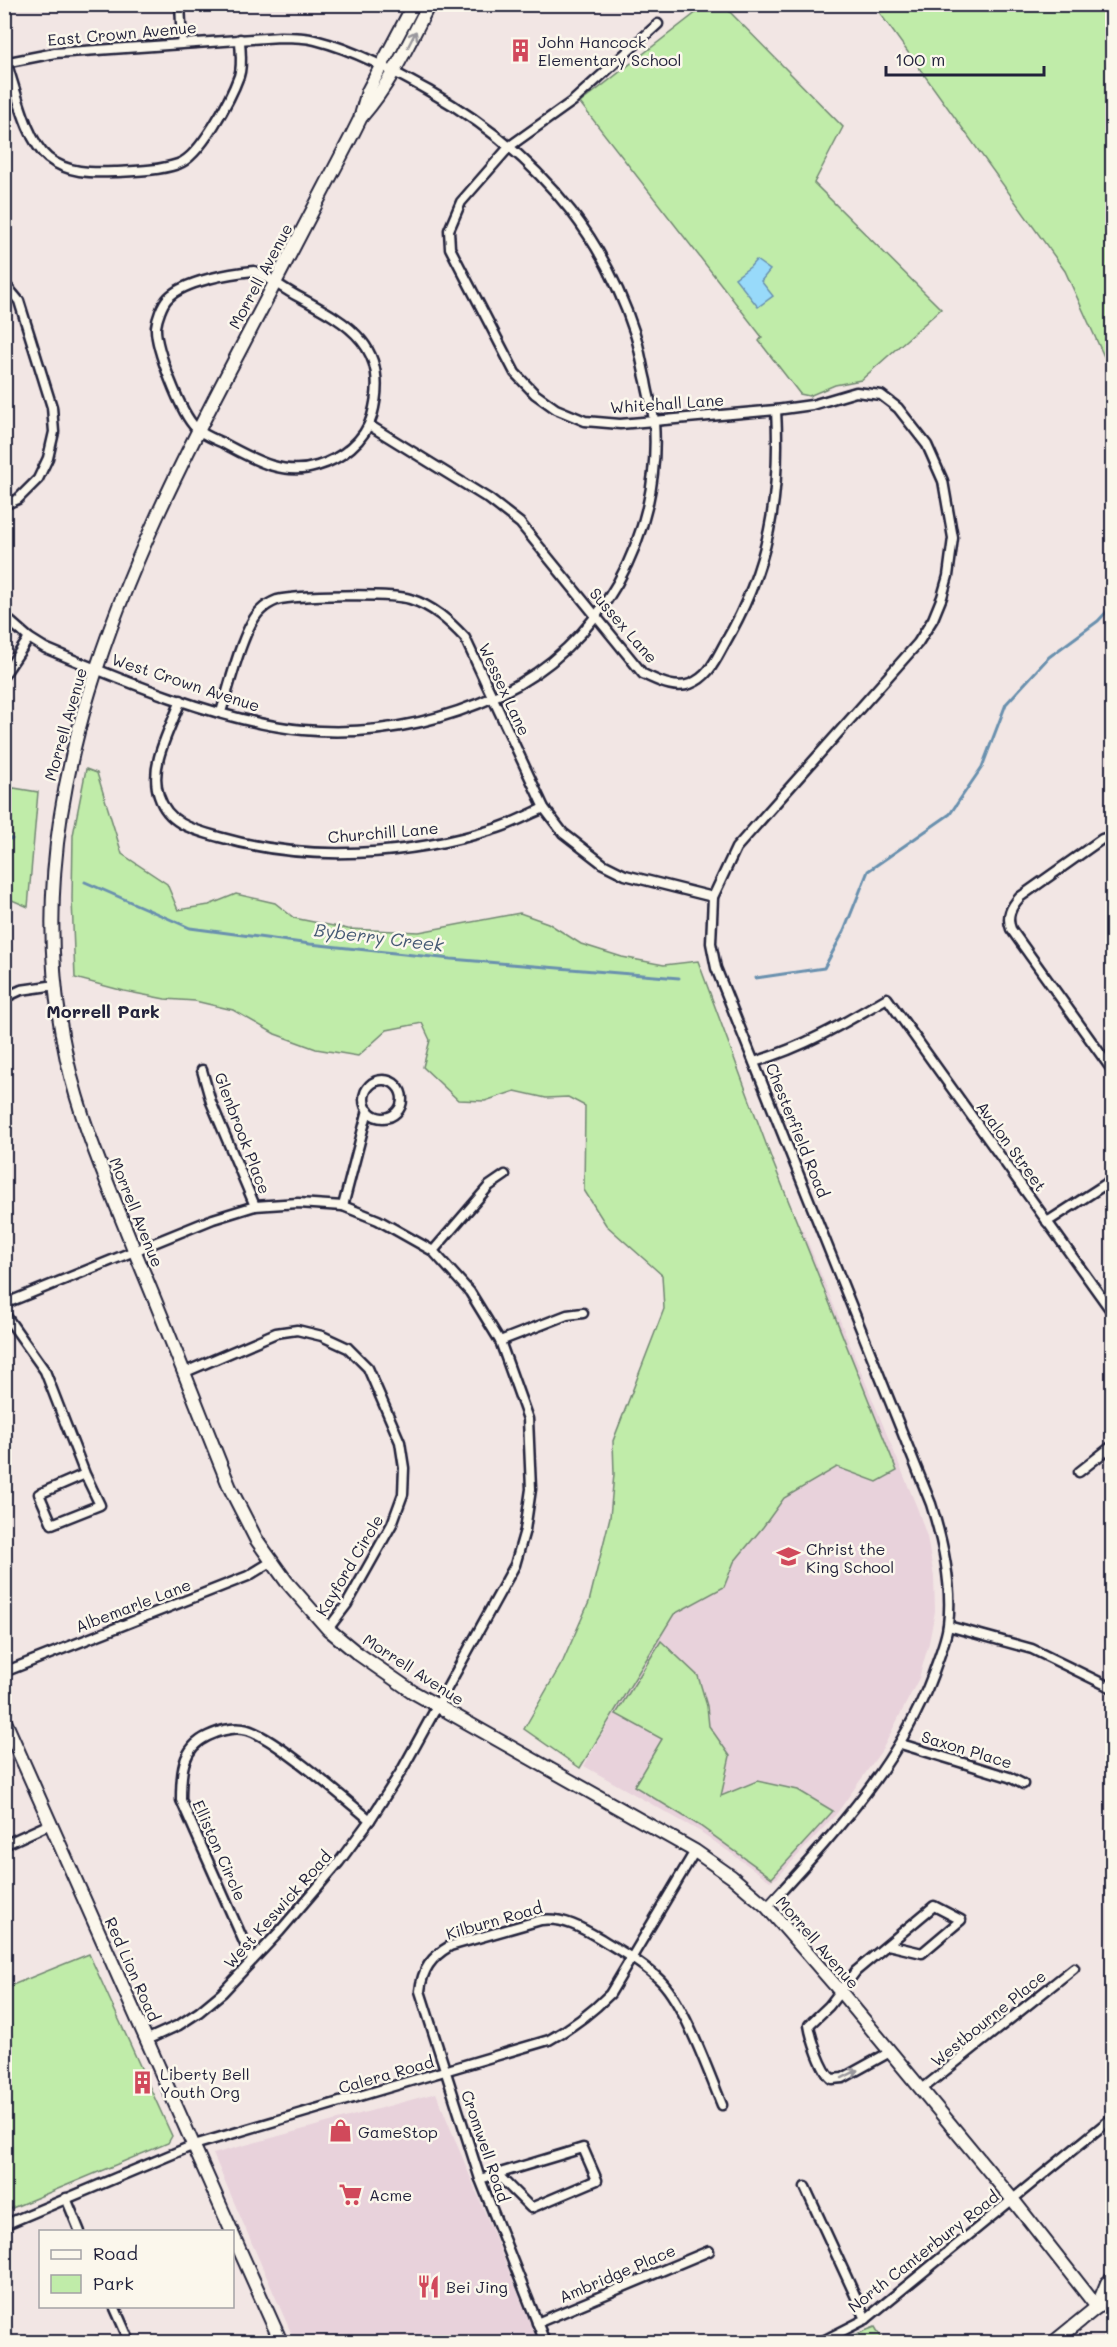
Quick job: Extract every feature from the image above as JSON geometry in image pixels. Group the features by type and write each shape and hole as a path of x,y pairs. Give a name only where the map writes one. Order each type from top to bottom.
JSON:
{"street":[{"path":"180,4 182,43"},
{"name":"Morrell Avenue","path":"414,4 368,91 360,119 198,430 150,528 97,669 69,764 59,818 52,898 53,959 56,985 65,1047 82,1119 230,1488 256,1539 301,1601 328,1629 378,1669 437,1706 695,1851 732,1877 767,1907 840,1991 1013,2200 1097,2307"},
{"name":"Morrell Avenue","path":"360,119 394,73 429,4"},
{"name":"Whitehall Lane","path":"658,24 573,101 510,146 461,202 449,230 450,248 515,373 535,394 556,409 585,421 620,424 776,410 812,405 856,392 881,395"},
{"name":"East Crown Avenue","path":"5,63 55,53 280,37 311,39 348,50 381,66"},
{"path":"5,63 33,139 48,158 66,168 90,173 153,170 180,164 198,149 219,117 240,74 240,39"},
{"name":"West Crown Avenue","path":"97,669 181,700 257,722 299,729 345,732 388,729 434,720 466,710 515,687 561,655 581,636 623,576 637,544 647,510 653,466 654,422 636,337 621,296 596,249 573,214 542,177 510,146 460,109 381,66"},
{"path":"254,271 338,318 363,342 373,361 378,381 369,425 357,442 340,457 300,471 279,469 260,463 198,430 187,419 170,382 156,328 160,312 168,298 183,287 241,272 254,271"},
{"path":"4,283 19,301 52,407 54,432 48,458 38,479 18,498 4,505"},
{"name":"Chesterfield Road","path":"767,1907 828,1842 864,1798 900,1744 924,1696 948,1626 948,1593 943,1542 931,1504 716,968 711,943 713,897 736,848 906,658 933,619 942,597 948,576 953,538 943,482 927,445 898,408 881,395"},
{"name":"Sussex Lane","path":"369,425 507,512 520,523 643,674 667,685 690,684 709,672 742,614 759,570 777,490 776,410"},
{"name":"Wessex Lane","path":"221,712 250,624 261,610 276,601 297,598 389,595 408,598 426,605 446,618 465,638 544,808 563,832 603,864 644,881 713,897"},
{"path":"4,616 29,639 97,669"},
{"path":"4,675 29,639"},
{"name":"Churchill Lane","path":"181,700 162,752 157,771 157,783 159,796 168,813 187,828 261,847 321,853 356,853 398,849 466,837 500,827 544,808"},
{"path":"1113,836 1102,839 1020,897 1012,906 1008,922 1113,1070"},
{"path":"4,998 21,990 56,985"},
{"name":"Avalon Street","path":"754,1062 779,1055 825,1034 887,998 1113,1312"},
{"name":"Glenbrook Place","path":"202,1070 211,1102 255,1206"},
{"path":"343,1206 368,1110 364,1100 370,1085 384,1080 398,1088 402,1103 396,1113 381,1118 368,1110"},
{"path":"433,1251 489,1186 505,1175"},
{"path":"1047,1222 1113,1180"},
{"name":"West Keswick Road","path":"4,1305 213,1218 255,1206 298,1203 343,1206 378,1220 433,1251 470,1292 500,1341 528,1419 531,1489 525,1530 515,1565 402,1770 370,1820 311,1897 222,1993 199,2012 178,2025 146,2040"},
{"path":"4,1313 45,1371 85,1474 100,1505 52,1524 39,1494 85,1474"},
{"path":"500,1341 567,1315 583,1313"},
{"name":"Kayford Circle","path":"183,1373 276,1333 297,1330 322,1336 348,1348 368,1368 400,1442 404,1468 403,1494 392,1524 346,1604 328,1629"},
{"path":"1079,1472 1113,1446"},
{"name":"Albemarle Lane","path":"4,1672 248,1576 271,1562"},
{"path":"948,1626 1032,1649 1113,1688"},
{"name":"Red Lion Road","path":"4,1719 231,2230"},
{"name":"Elliston Circle","path":"252,1960 181,1800 181,1772 189,1751 204,1738 223,1730 245,1728 268,1739 370,1820"},
{"name":"Saxon Place","path":"900,1744 1009,1777 1023,1784"},
{"path":"4,1845 50,1824"},
{"name":"Calera Road","path":"4,2225 194,2145 446,2072 549,2040 573,2028 610,1994 695,1851"},
{"path":"888,1945 922,1953 962,1920 934,1906 856,1971 829,2006 809,2025 822,2065 832,2079 843,2078 890,2052"},
{"name":"Kilburn Road","path":"434,1958 450,1946 551,1919 579,1927 632,1958 654,1974 669,1991 722,2105"},
{"name":"Cromwell Road","path":"434,1958 424,1970 420,1991 480,2180 545,2343"},
{"name":"Westbourne Place","path":"921,2090 1074,1968"},
{"name":"North Canterbury Road","path":"821,2343 866,2319 1113,2118"},
{"path":"480,2180 497,2174 583,2148 597,2180 531,2208 497,2174"},
{"path":"805,2187 866,2319"},
{"path":"66,2198 79,2230"},
{"name":"Red Lion Road","path":"234,2237 281,2343"},
{"name":"Ambridge Place","path":"537,2323 709,2251"},
{"path":"1097,2307 1107,2283 1113,2279"},
{"path":"1054,2343 1097,2307 1113,2302"},
{"path":"114,2308 130,2343"},
{"path":"4,2333 8,2343"}],"shaded area":[{"name":"Christ the King School","path":"802,1228 918,1510 927,1537 934,1577 935,1611 919,1678 882,1750 837,1813 777,1878 770,1881 701,1832 584,1766 662,1630 748,1248"},
{"path":"436,2093 538,2342 295,2342 213,2154"}],"green space":[{"path":"706,5 723,5 843,127 814,183 941,309 861,380 835,385 809,396 800,394 759,341 762,337 580,103"},
{"path":"874,5 1112,5 1112,374 1065,271"},
{"path":"86,769 97,773 122,854 167,884 178,910 209,905 236,894 275,903 294,918 348,929 419,932 520,913 548,923 581,944 622,957 664,965 698,961 772,1160 897,1471 877,1482 837,1467 784,1498 734,1562 724,1587 674,1614 580,1768 524,1729 563,1661 589,1602 610,1517 614,1474 613,1441 664,1309 662,1275 606,1225 584,1190 585,1106 568,1097 546,1098 515,1091 485,1101 458,1100 423,1067 430,1040 422,1023 387,1030 358,1056 316,1049 275,1034 233,1010 195,1001 165,999 124,991 75,978 72,899 73,835"},
{"path":"14,788 38,792 28,907 5,897 5,790"},
{"path":"661,1641 698,1676 707,1706 709,1726 730,1756 721,1796 757,1781 798,1790 833,1811 772,1878 700,1826 634,1786 662,1739 616,1714"},
{"path":"89,1954 172,2136 168,2143 5,2211 5,1988"},
{"path":"875,2327 884,2342 836,2342"}],"water":[{"path":"756,260 770,270 761,281 773,296 758,307 735,278"}],"waterway":[{"name":"Byberry Creek","path":"756,978 824,968 844,931 868,871 950,814 982,767 1006,704 1049,657 1098,621 1112,606"},
{"name":"Byberry Creek","path":"4,838 12,839"},
{"name":"Byberry Creek","path":"85,882 190,928 451,959 679,978"}],"place":[{"name":"John Hancock Elementary School","path":"520,50"},
{"name":"Christ the King School","path":"788,1557"},
{"name":"Liberty Bell Youth Org","path":"142,2082"},
{"name":"GameStop","path":"340,2131"},
{"name":"Acme","path":"351,2194"},
{"name":"Bei Jing","path":"428,2286"}],"district":[{"name":"Morrell Park","path":"103,1011"}]}
